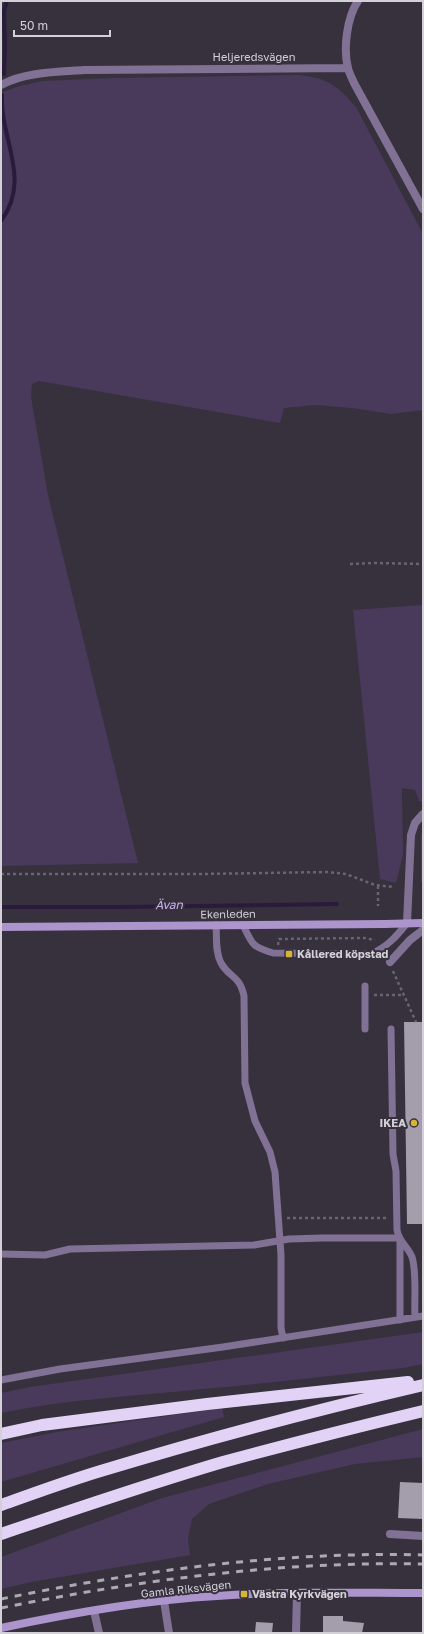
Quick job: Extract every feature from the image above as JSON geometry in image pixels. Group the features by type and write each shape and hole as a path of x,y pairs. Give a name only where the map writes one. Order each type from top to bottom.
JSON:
{"highway":[{"path":"1,1434 42,1425 73,1421 423,1380"},
{"path":"1,1505 103,1470 216,1437 336,1405 423,1385"},
{"path":"1,1534 114,1496 222,1463 339,1431 423,1411"}],"street":[{"path":"358,1 349,16 348,68 354,83 423,209"},
{"name":"Heljeredsvägen","path":"1,85 19,78 46,72 84,70 348,68"},
{"path":"407,923 411,835 415,823 423,814"},
{"name":"Ekenleden","path":"1,927 171,927 216,925 423,923"},
{"path":"390,962 409,941 423,930"},
{"path":"390,1534 423,1536"},
{"name":"Gamla Riksvägen","path":"1,1628 52,1617 164,1601 218,1596 297,1593 423,1592"},
{"path":"296,1633 297,1593"},
{"path":"164,1601 169,1633"},
{"path":"94,1611 98,1633"}],"lane":[{"path":"243,925 252,943 260,949 273,953 371,954 383,948 394,939 407,923"},
{"path":"216,925 217,953 221,963 242,986 245,1083 255,1121 270,1152 275,1172 280,1240 281,1328 283,1338"},
{"path":"365,986 365,1029"},
{"path":"391,1029 393,1154 396,1171 399,1239 400,1320"},
{"path":"1,1254 45,1256 70,1249 254,1245 280,1240 322,1238 399,1239"},
{"path":"399,1239 412,1257 414,1271 415,1318"},
{"path":"1,1380 60,1369 283,1338 423,1316"}],"path":[{"path":"350,564 423,564"},
{"path":"1,874 202,874 327,872 346,874 378,886 394,887"},
{"path":"378,886 378,906"},
{"path":"390,962 416,1022"},
{"path":"365,995 404,995"},
{"path":"285,1218 391,1218"}],"shaded area":[{"path":"297,75 324,80 343,93 356,107 423,234 423,410 391,414 352,408 316,405 284,408 280,423 39,381 32,384 31,397 48,495 138,863 1,866 1,93 16,87 42,81 115,78"},
{"path":"423,605 423,802 419,801 415,790 402,788 403,855 396,883 380,879 353,610"},
{"path":"423,831 423,882 421,882 421,834"},
{"path":"423,1332 423,1364 403,1368 77,1401 1,1413 1,1393 30,1387"},
{"path":"222,1408 224,1417 1,1482 1,1443 57,1432"},
{"path":"423,1429 423,1457 355,1464 268,1484 209,1504 192,1519 188,1539 190,1555 31,1582 1,1589 1,1557 162,1498"}],"building":[{"name":"IKEA","path":"404,1022 423,1022 423,1224 407,1224"},
{"path":"400,1482 423,1483 423,1519 398,1518"},
{"path":"323,1616 343,1616 343,1621 364,1623 362,1633 323,1633"},
{"path":"256,1622 273,1623 272,1633 255,1633"}],"waterway":[{"path":"4,74 4,11 7,1"},
{"path":"1,221 10,205 14,190 12,159 5,128 2,95"},
{"name":"Ävan","path":"1,907 337,904"}],"railway":[{"path":"1,1599 105,1580 211,1565 318,1556 423,1555"},
{"path":"1,1608 106,1589 211,1574 317,1566 423,1564"}],"place":[{"name":"Kållered köpstad","path":"289,954"},
{"name":"IKEA","path":"414,1123"},
{"name":"Västra Kyrkvägen","path":"244,1594"}]}
